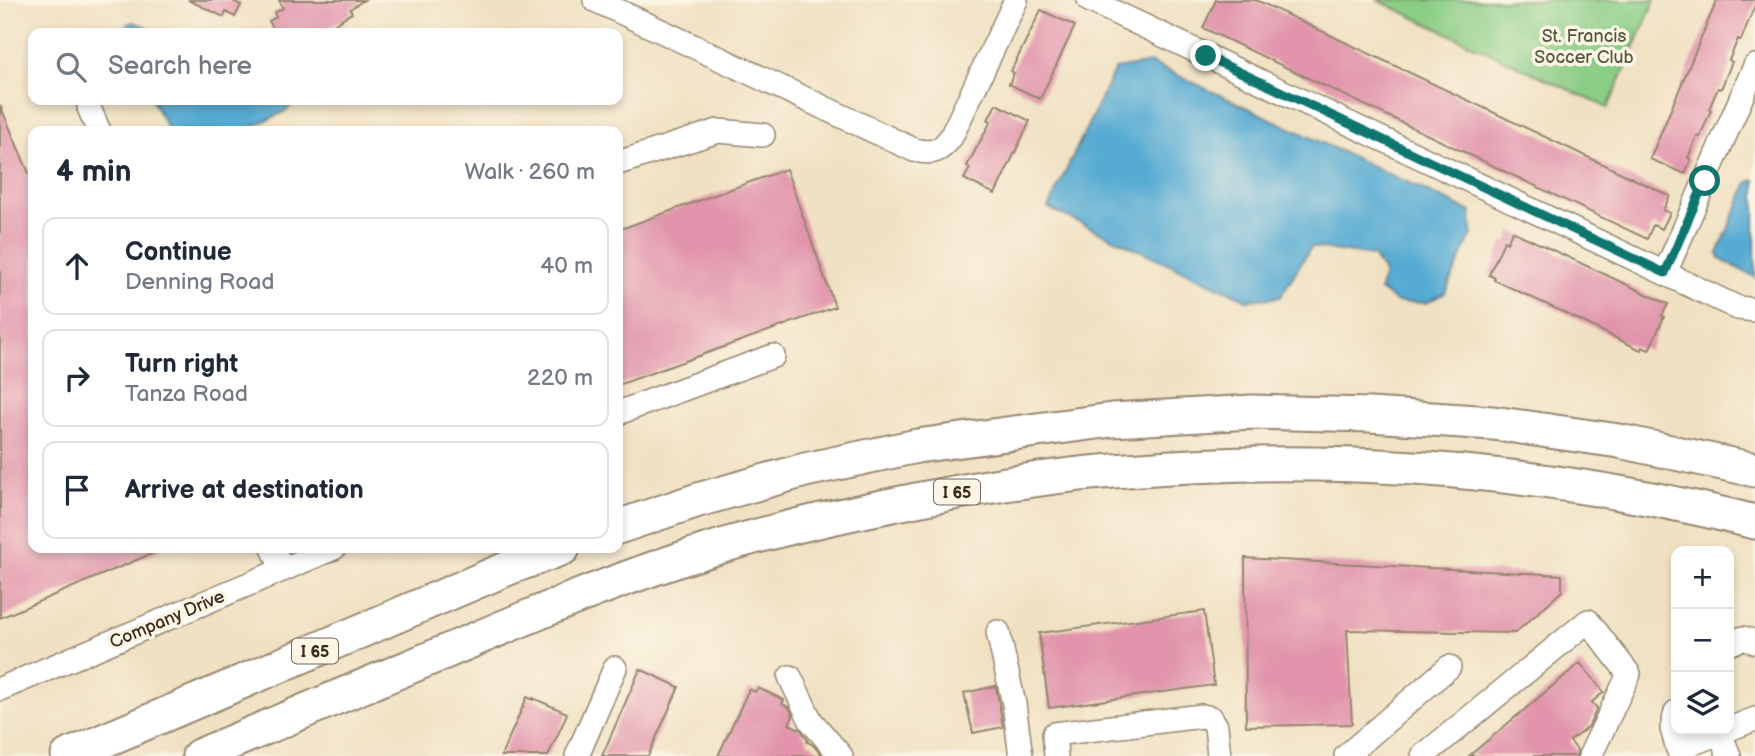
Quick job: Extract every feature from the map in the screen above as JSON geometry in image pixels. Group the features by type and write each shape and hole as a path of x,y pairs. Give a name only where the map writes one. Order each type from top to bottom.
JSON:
{"highway":[{"path":"623,525 698,500 805,470 917,446 1112,420 1252,412 1370,415 1493,423 1619,441 1755,470"},
{"name":"I 65","path":"200,756 530,615 709,550 809,522 922,498 1013,483 1113,471 1250,464 1367,465 1484,474 1609,491 1755,522"},
{"name":"I 65","path":"68,756 506,569 549,553"}],"street":[{"path":"595,0 925,153 936,151 951,137 1016,0"},
{"path":"1089,0 1738,307 1755,310"},
{"path":"1665,273 1755,66"},
{"path":"89,108 97,126"},
{"path":"623,161 718,131 764,135"},
{"path":"623,411 774,356"},
{"path":"275,553 282,570"},
{"name":"Company Drive","path":"0,689 321,553"},
{"path":"1423,756 1587,621 1629,674 1590,756"},
{"path":"998,632 1014,704 1021,756"},
{"path":"1734,642 1743,638 1755,642"},
{"path":"1346,756 1449,667"},
{"path":"577,756 615,668"},
{"path":"790,677 811,721 841,756"},
{"path":"1056,756 1054,734 1202,716 1211,718 1216,726 1219,756"},
{"path":"1734,727 1755,719"},
{"path":"1674,735 1680,753 1716,735"},
{"path":"1721,735 1729,756"}],"green space":[{"name":"St. Francis Soccer Club","path":"1377,0 1655,0 1608,108"}],"water":[{"path":"132,22 149,28 126,28"},
{"path":"1151,63 1471,212 1472,234 1445,293 1426,303 1397,302 1380,290 1384,272 1373,256 1311,247 1280,297 1247,300 1048,208 1115,69"},
{"path":"155,105 290,105 286,111 254,126 166,126"},
{"path":"1755,180 1755,277 1720,259 1718,253 1748,182"}],"building":[{"path":"188,0 231,0 241,5 235,17 226,12 224,17"},
{"path":"279,0 364,0 350,9 352,13 328,28 273,28 269,21 276,17 274,13 283,8"},
{"path":"1216,0 1256,0 1670,196 1663,210 1670,213 1662,229 1653,225 1647,239 1203,28"},
{"path":"1717,0 1755,0 1755,5 1741,40 1738,39 1729,60 1732,62 1709,109 1711,110 1700,137 1697,136 1685,174 1650,159"},
{"path":"1041,10 1075,26 1040,99 1009,84 1014,73 1011,71"},
{"path":"996,104 1030,121 995,194 964,179 970,168 967,166 991,121 988,120"},
{"path":"0,105 28,171 28,553 153,553 0,618"},
{"path":"786,169 835,307 623,383 623,228"},
{"path":"1512,231 1668,304 1649,350 1642,347 1641,350 1494,280 1495,278 1489,275 1504,241 1507,243"},
{"path":"1245,558 1562,575 1562,591 1515,633 1347,630 1352,724 1246,726"},
{"path":"1204,611 1214,685 1049,708 1039,633"},
{"path":"1580,663 1604,692 1592,702 1597,708 1589,726 1570,741 1577,750 1576,756 1469,756"},
{"path":"640,669 679,687 648,756 602,756"},
{"path":"996,686 1003,727 973,733 964,693"},
{"path":"758,688 784,700 782,704 789,707 793,716 789,724 800,729 807,742 823,756 718,756 749,689 755,692"},
{"path":"527,697 567,713 565,719 548,756 501,756"}],"route":[{"path":"1206,56 1665,273 1705,181"}]}
